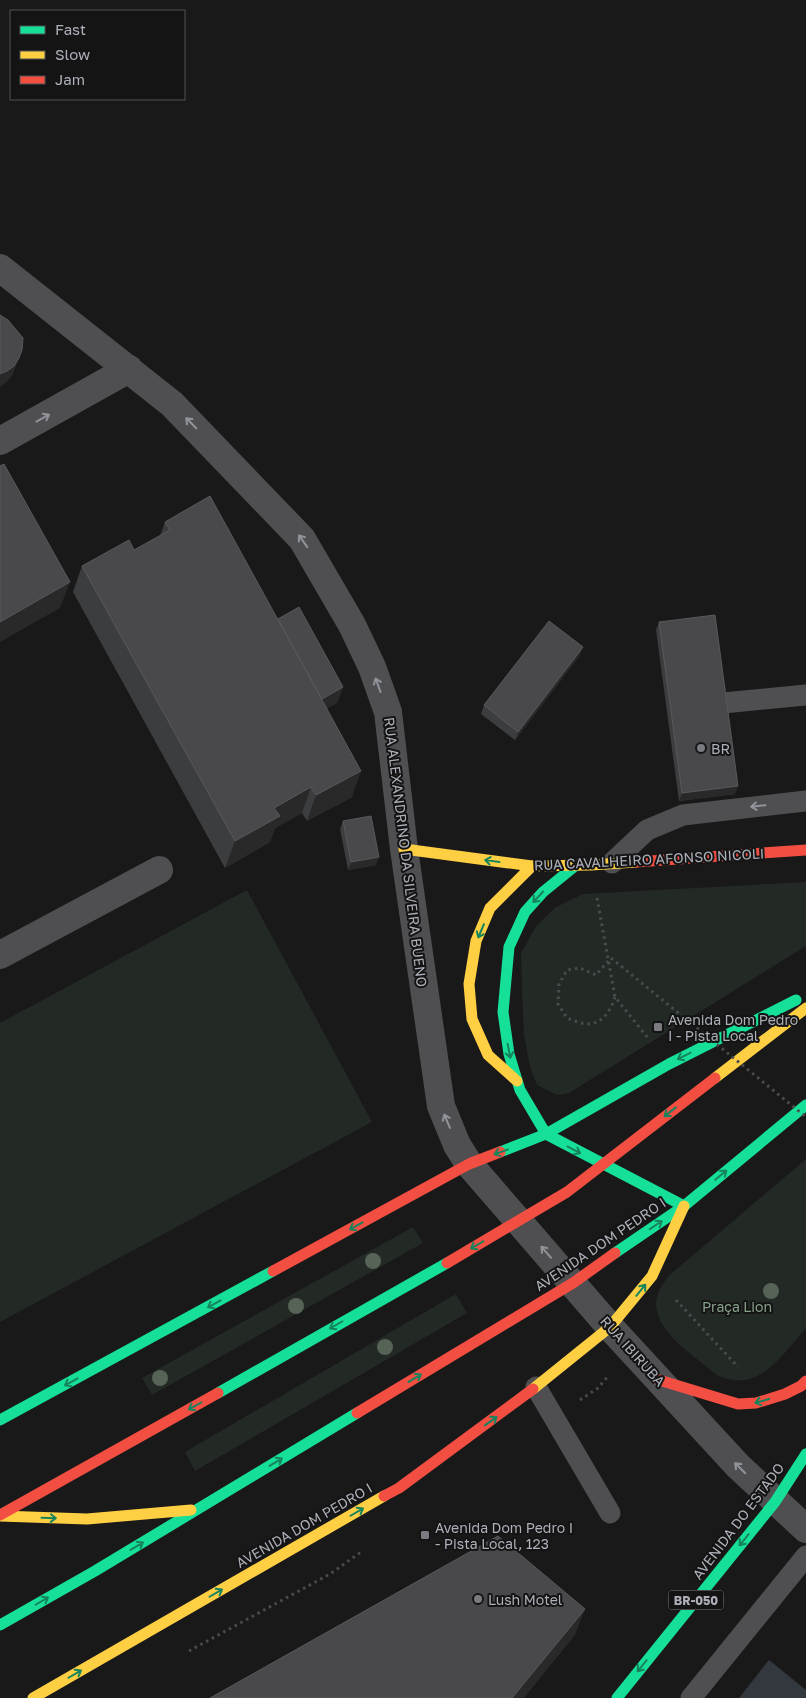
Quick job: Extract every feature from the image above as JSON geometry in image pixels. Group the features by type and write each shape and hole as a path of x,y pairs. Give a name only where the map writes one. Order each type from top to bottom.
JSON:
{"main road":[{"name":"RUA CAVALHEIRO AFONSO NICOLI","path":"404,849 532,866 575,866 806,850"},
{"path":"517,1081 488,1055 472,1019 469,984 476,941 490,908 532,866"},
{"path":"575,866 542,892 525,912 509,948 503,1012 509,1054 520,1090 546,1134 684,1206 806,1105"},
{"path":"0,1420 469,1164 546,1134 669,1064 806,995"},
{"path":"0,1516 520,1221 567,1192 806,1008"},
{"name":"AVENIDA DOM PEDRO I","path":"0,1626 573,1283 684,1206"},
{"name":"AVENIDA DOM PEDRO I","path":"33,1698 399,1488 536,1387 610,1327 652,1276 684,1206"},
{"path":"659,1380 738,1404 756,1403 785,1394 801,1386 806,1381"},
{"name":"AVENIDA DO ESTADO","path":"617,1698 775,1502 806,1454"},
{"path":"0,1516 87,1519 198,1509"}],"street":[{"name":"RUA ALEXANDRINO DA SILVEIRA BUENO","path":"0,268 172,404 302,539 342,608 372,667 388,712 404,849 441,1106 457,1145 469,1164"},
{"path":"0,441 129,370"},
{"path":"0,955 159,870"},
{"name":"RUA IBIRUBA","path":"469,1164 610,1327 738,1466 802,1526"}],"lane":[{"path":"723,703 806,695"},
{"path":"601,864 646,830 683,815 806,801"},
{"path":"536,1387 610,1513"},
{"path":"691,1698 806,1556"}],"path":[{"path":"601,864 615,997 611,1009 602,1018 586,1024 567,1018 558,1004 559,984 567,970 580,968 596,974 611,958 806,1117"},
{"path":"615,997 669,1064"},
{"path":"672,1296 743,1372 756,1403"}],"green space":[{"path":"806,882 806,946 569,1093 557,1095 537,1085 530,1067 524,1035 521,953 536,926 556,907 583,894"},
{"path":"247,890 372,1122 0,1322 0,1023"},
{"name":"Praça Lion","path":"806,1159 806,1328 778,1360 757,1376 745,1380 732,1380 717,1375 678,1343 666,1330 659,1317 656,1303 660,1289 672,1273"},
{"path":"413,1227 423,1243 152,1395 142,1378"},
{"path":"456,1294 467,1313 195,1471 185,1452"}],"shaded area":[{"path":"769,1660 806,1690 806,1698 739,1698"}],"building":[{"path":"0,315 8,320 23,338 22,350 14,366 0,374"},
{"path":"4,464 70,582 0,622 0,466"},
{"path":"210,496 361,771 316,795 311,787 274,808 280,816 235,841 82,566 129,540 134,550 170,530 165,522"},
{"path":"299,607 343,687 322,699 278,619"},
{"name":"BR","path":"715,615 738,786 682,793 659,622"},
{"path":"549,621 583,647 518,732 484,705"},
{"path":"371,816 379,857 351,862 343,821"},
{"name":"Lush Motel","path":"498,1536 585,1609 512,1698 210,1698"}],"traffic: fast":[{"path":"575,866 543,892 525,912 509,947 503,1012 509,1054 520,1090 546,1134 684,1206"},
{"path":"500,1152 546,1134 669,1064 796,1000"},
{"path":"684,1206 806,1105"},
{"path":"615,1253 684,1206"},
{"path":"218,1393 447,1263"},
{"path":"0,1420 273,1271"},
{"path":"0,1625 95,1571 357,1413"},
{"path":"617,1698 775,1502 806,1454"}],"traffic: slow":[{"path":"404,849 532,866 636,862"},
{"path":"517,1081 488,1055 472,1019 469,984 476,941 490,908 532,866"},
{"path":"715,1078 806,1008"},
{"path":"533,1389 610,1327 652,1276 684,1206"},
{"path":"33,1698 384,1496"},
{"path":"0,1516 87,1519 191,1510"}],"traffic: jam":[{"path":"636,862 806,850"},
{"path":"447,1263 567,1192 715,1078"},
{"path":"273,1271 469,1164 500,1152"},
{"path":"357,1413 573,1283 615,1253"},
{"path":"659,1380 738,1404 756,1403 785,1394 801,1386 806,1381"},
{"path":"384,1496 399,1488 533,1389"},
{"path":"0,1515 218,1393"}],"place":[{"name":"BR","path":"701,748"},
{"name":"Avenida Dom Pedro I - Pista Local","path":"658,1027"},
{"name":"Avenida Dom Pedro I - Pista Local, 123","path":"425,1535"},
{"name":"Lush Motel","path":"478,1599"}]}
